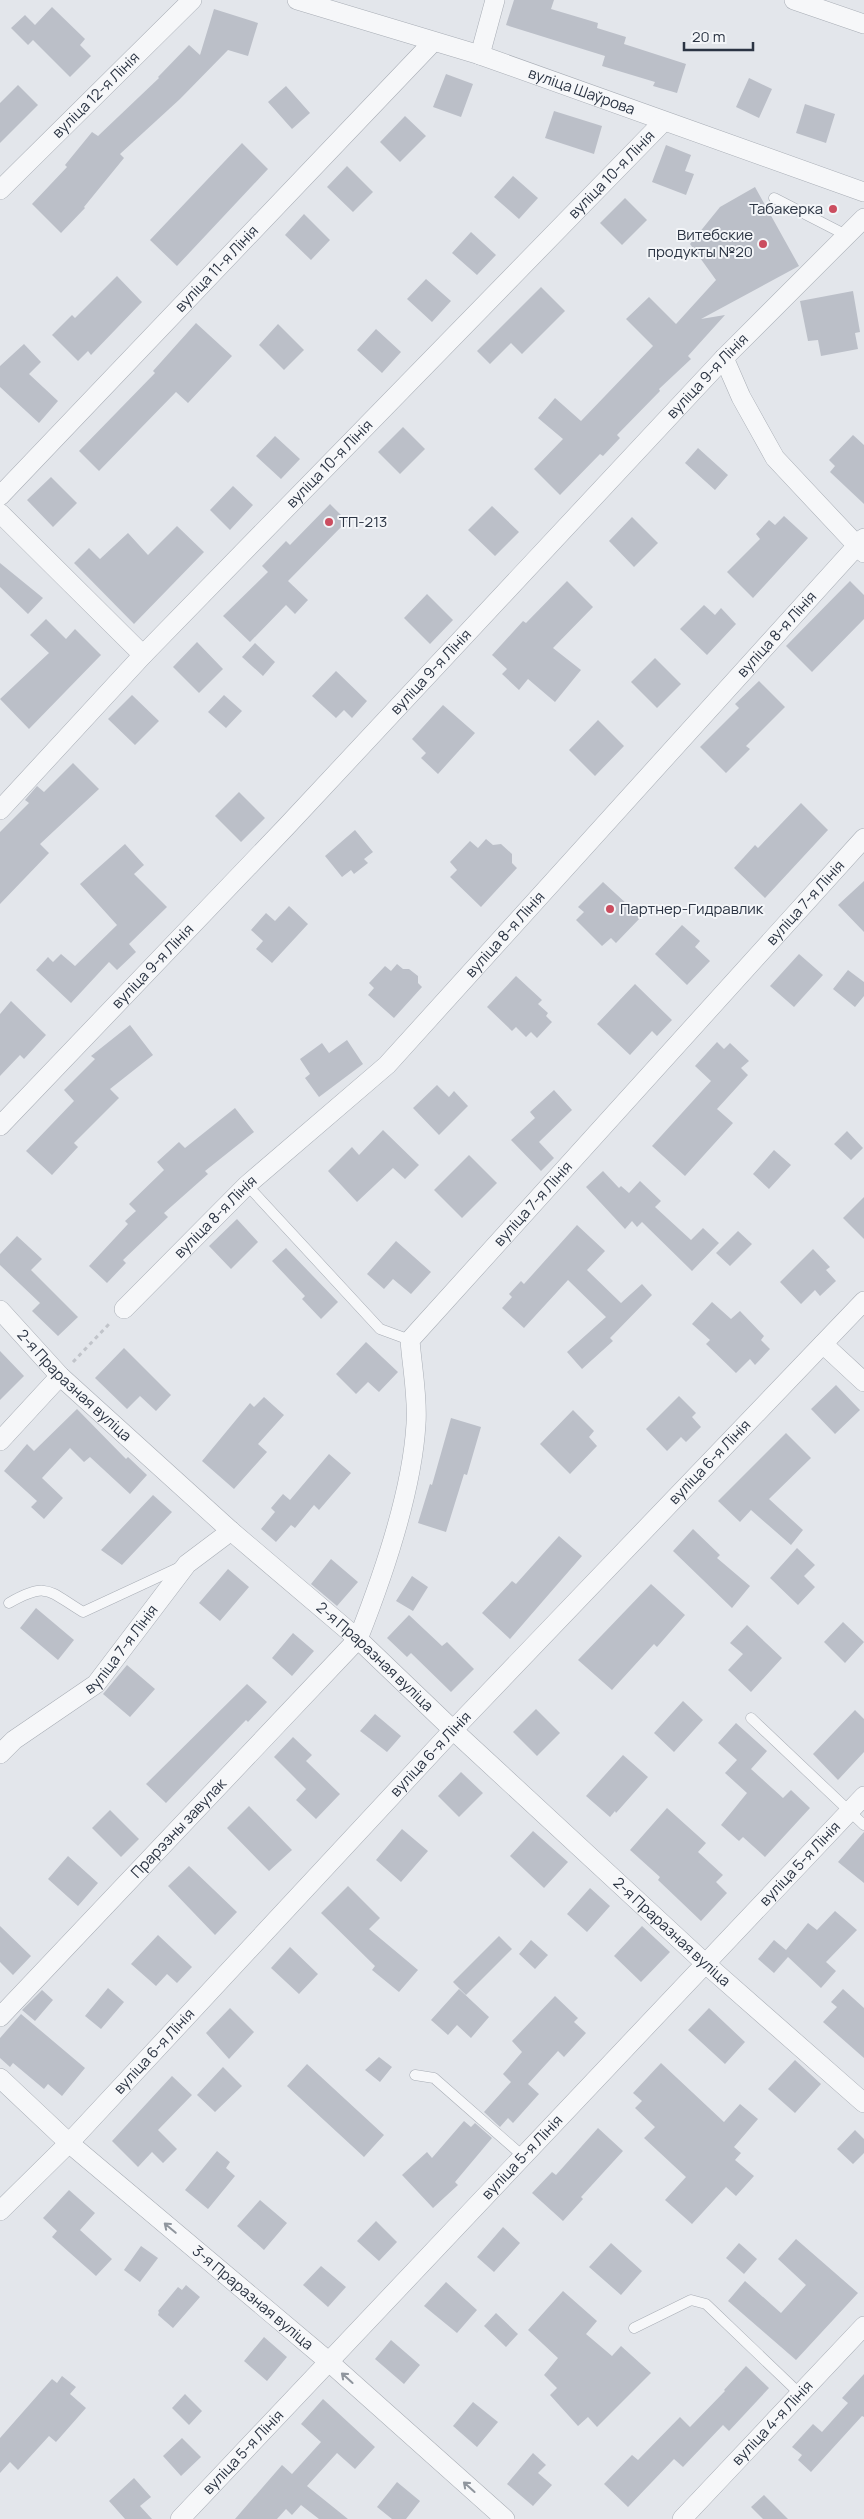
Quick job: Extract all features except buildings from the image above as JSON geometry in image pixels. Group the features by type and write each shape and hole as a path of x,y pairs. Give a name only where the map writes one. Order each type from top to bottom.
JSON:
{"street":[{"name":"вуліца 12-я Лінія","path":"0,190 192,0"},
{"name":"вуліца Шаўрова","path":"297,0 480,55 864,192"},
{"path":"480,55 495,0"},
{"path":"794,0 864,24"},
{"name":"вуліца 11-я Лінія","path":"0,496 433,42"},
{"name":"вуліца 10-я Лінія","path":"0,810 143,655 664,122"},
{"name":"вуліца 9-я Лінія","path":"0,1126 286,827 724,358 864,218"},
{"path":"724,358 741,397 775,458 862,546"},
{"path":"0,513 143,655"},
{"name":"вуліца 8-я Лінія","path":"124,1309 247,1185 387,1065 862,546"},
{"name":"вуліца 7-я Лінія","path":"410,1340 864,838"},
{"name":"вуліца 6-я Лінія","path":"0,2211 69,2143 453,1730 864,1301"},
{"name":"2-я Праразная вуліца","path":"0,1310 60,1376 231,1531 358,1639 453,1730 707,1965 864,2103"},
{"path":"358,1639 379,1586 408,1475 416,1424 410,1340"},
{"path":"823,1344 864,1382"},
{"path":"0,1441 60,1376"},
{"name":"вуліца 7-я Лінія","path":"0,1754 14,1740 96,1684 187,1564 231,1531"},
{"name":"Прарэзны завулак","path":"0,2017 358,1639"},
{"name":"вуліца 5-я Лінія","path":"180,2519 707,1965 864,1796"},
{"name":"3-я Праразная вуліца","path":"0,2078 69,2143 328,2362 505,2519"},
{"name":"вуліца 4-я Лінія","path":"682,2519 864,2326"}],"lane":[{"path":"774,198 846,235"},
{"path":"247,1185 380,1329 410,1340"},
{"path":"8,1603 30,1591 46,1589 83,1612 187,1564"},
{"path":"750,1718 864,1824"},
{"path":"415,2075 434,2078 524,2157"},
{"path":"634,2328 691,2300 706,2304 799,2393"}],"path":[{"path":"60,1376 124,1309"}],"place":[{"name":"Табакерка","path":"833,209"},
{"name":"Витебские продукты №20","path":"763,244"},
{"name":"ТП-213","path":"329,522"},
{"name":"Партнер-Гидравлик","path":"610,909"}]}
